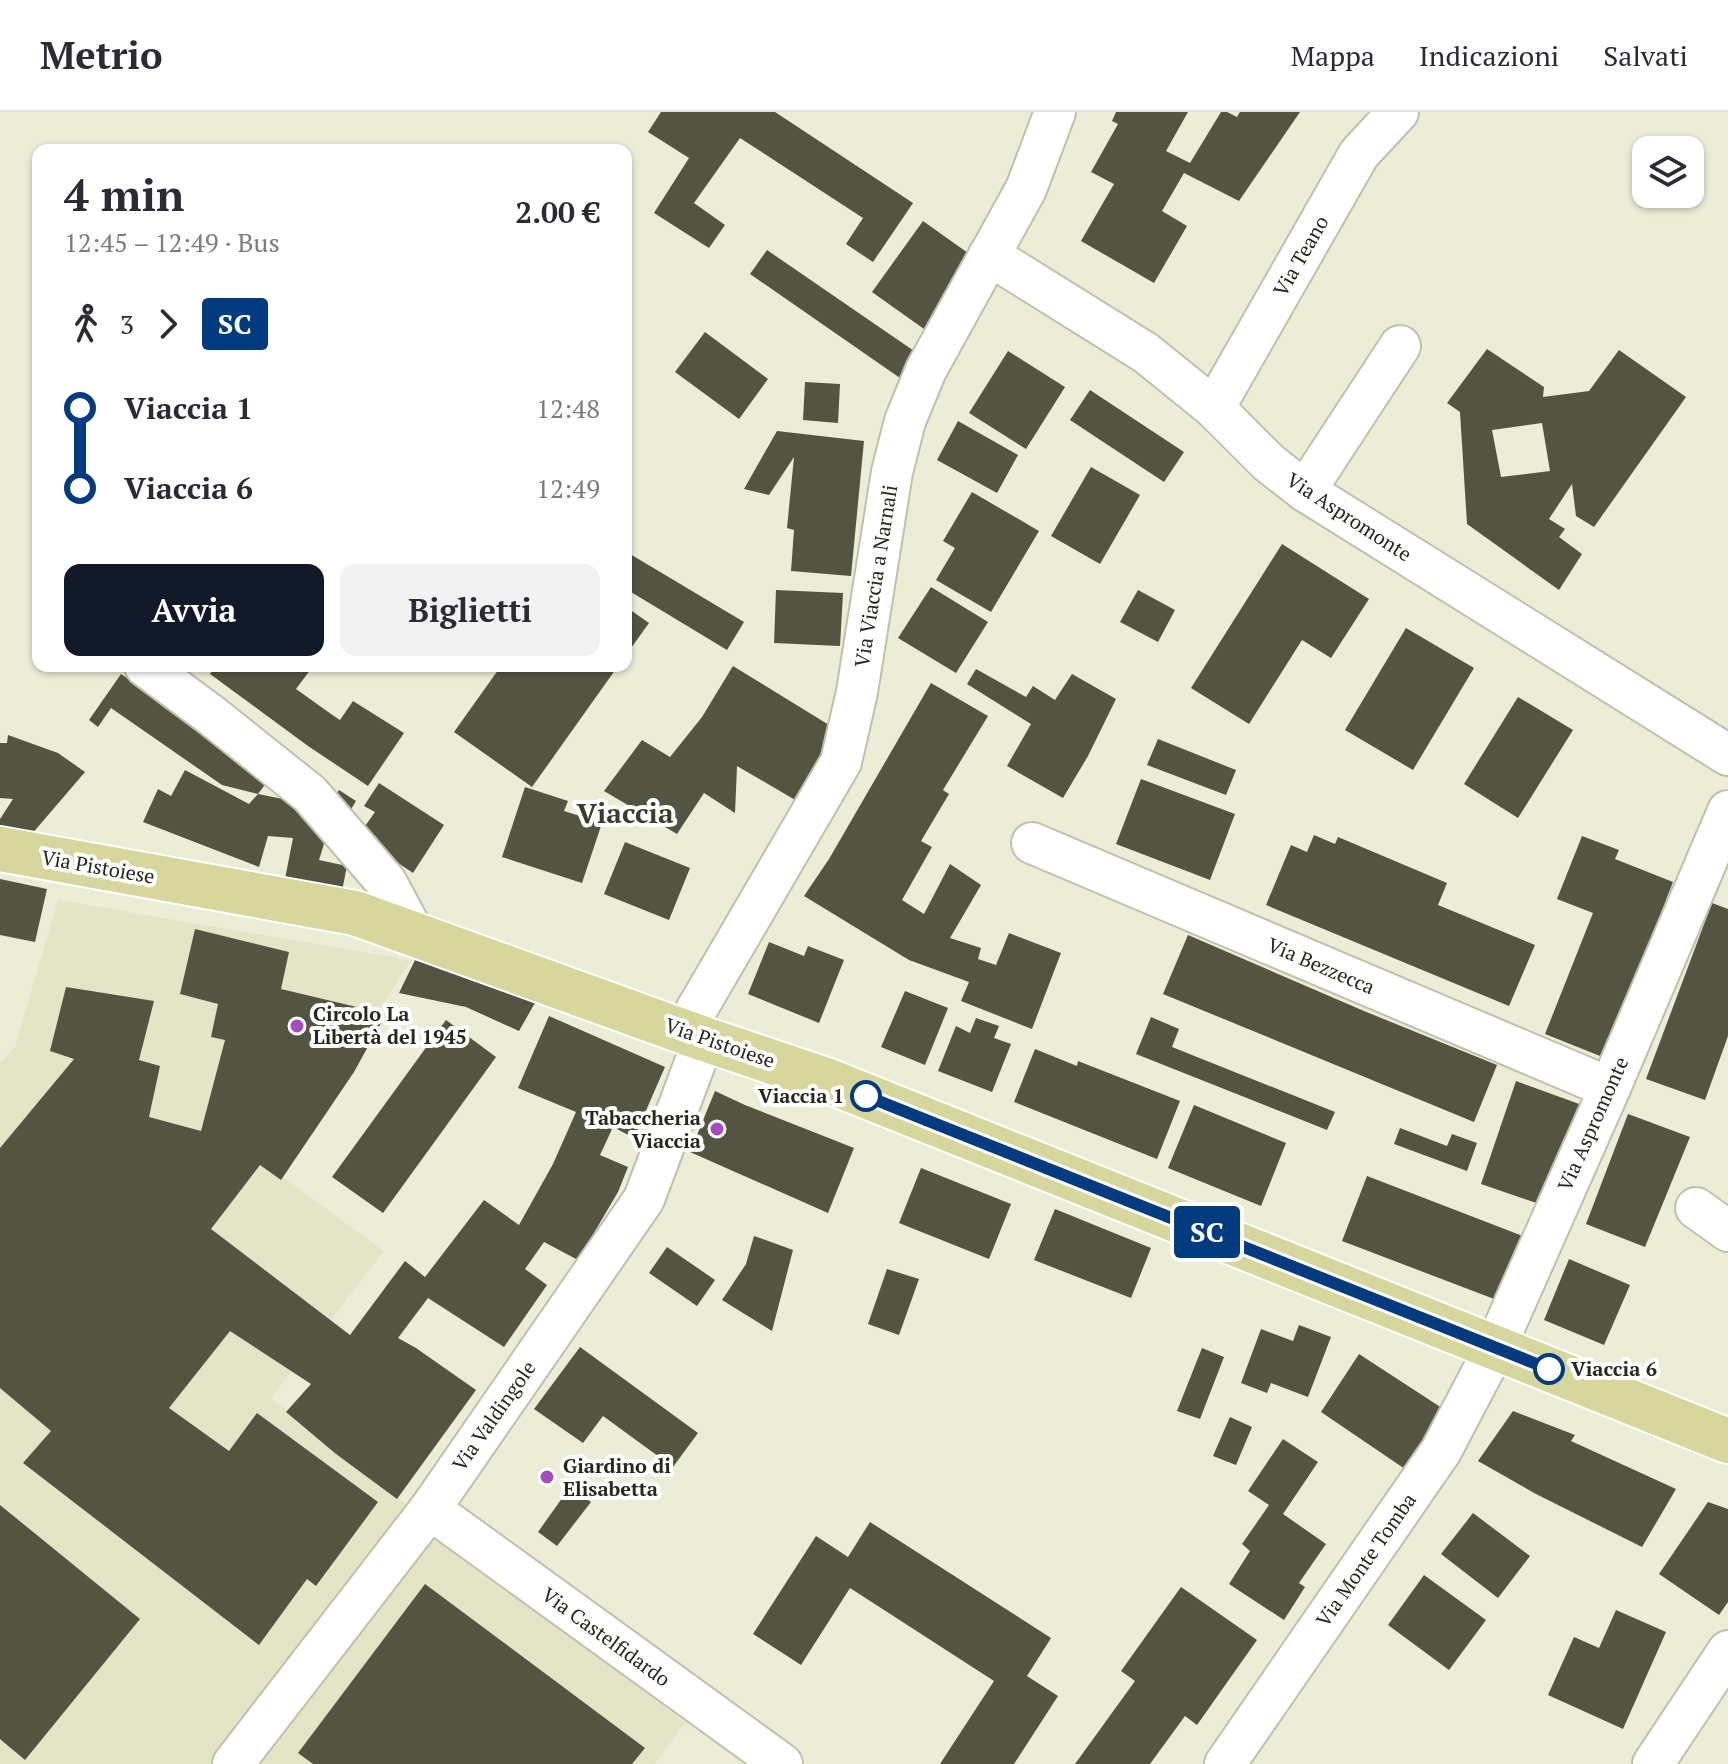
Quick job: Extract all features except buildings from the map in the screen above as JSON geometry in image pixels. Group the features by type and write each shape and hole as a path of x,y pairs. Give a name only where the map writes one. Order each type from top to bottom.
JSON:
{"main road":[{"name":"Via Pistoiese","path":"0,849 355,913 826,1080 1728,1441"}],"street":[{"name":"Via Viaccia a Narnali","path":"694,1035 841,762 857,692 892,472 905,421 926,370 1026,189 1055,112"},
{"name":"Via Teano","path":"1214,408 1359,154 1398,112"},
{"name":"Via Aspromonte","path":"989,255 1146,353 1214,408 1269,463 1305,491 1728,755"},
{"path":"1305,491 1400,346"},
{"path":"153,672 310,794 386,882 414,934"},
{"name":"Via Aspromonte","path":"1495,1348 1728,811"},
{"name":"Via Bezzecca","path":"1032,843 1610,1088"},
{"name":"Via Valdingole","path":"233,1764 430,1509 644,1199 694,1035"},
{"name":"Via Monte Tomba","path":"1225,1764 1441,1451 1495,1348"},
{"name":"Via Castelfidardo","path":"430,1509 782,1764"},
{"path":"1653,1764 1728,1651"}],"shaded area":[{"path":"58,900 411,960 276,1172 384,1251 271,1398 685,1723 655,1764 0,1764 0,1063 15,1047"}],"bus line":[{"name":"SC","path":"866,1096 1549,1369"}],"place":[{"name":"Circolo La Libertà del 1945","path":"297,1026"},
{"name":"Viaccia 1","path":"866,1096"},
{"name":"Tabaccheria Viaccia","path":"717,1129"},
{"name":"Viaccia 6","path":"1549,1369"},
{"name":"Giardino di Elisabetta","path":"547,1477"}],"district":[{"name":"Viaccia","path":"625,813"}]}
